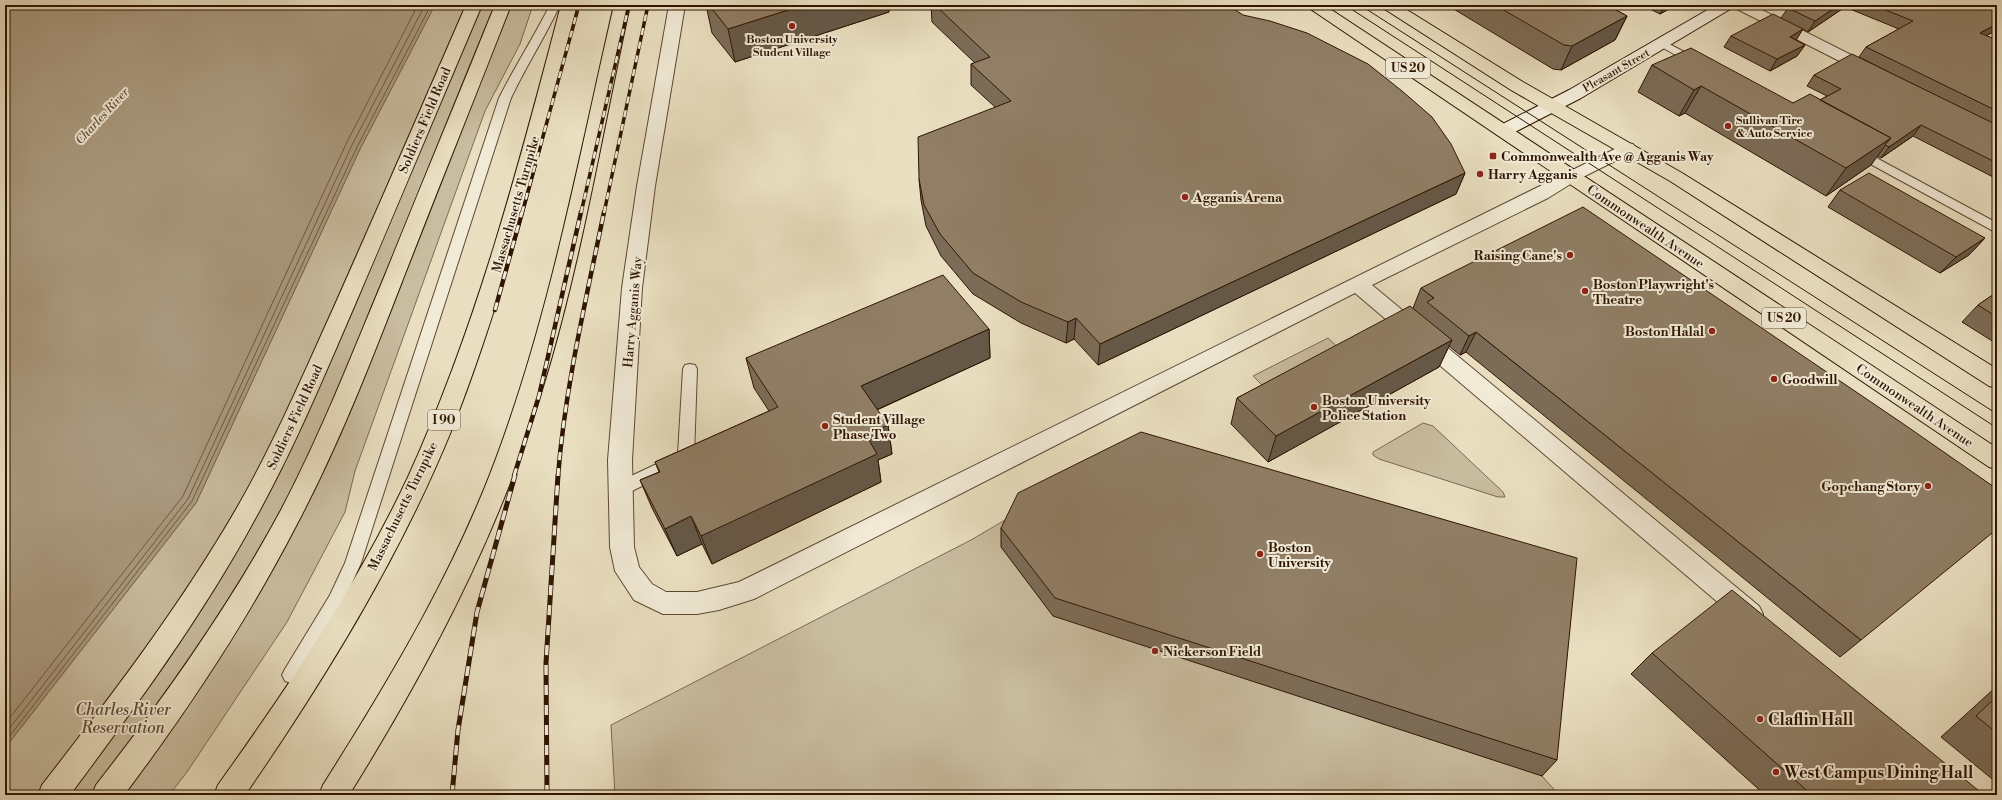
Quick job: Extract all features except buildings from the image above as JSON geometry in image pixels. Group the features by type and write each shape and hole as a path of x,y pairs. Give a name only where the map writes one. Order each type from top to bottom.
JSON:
{"main road":[{"name":"Soldiers Field Road","path":"52,795 107,724 175,628 214,568 273,464 317,367 474,5"},
{"path":"106,795 174,703 217,638 250,585 310,476 352,382 503,5"},
{"name":"Massachusetts Turnpike","path":"228,795 287,710 361,589 418,479 439,432 472,345 508,232 569,5"},
{"path":"333,795 383,713 449,593 475,537 517,434 532,390 561,282 622,5"},
{"name":"Commonwealth Avenue","path":"1314,5 1997,460"},
{"path":"1388,5 1517,86 1627,148 1997,380"}],"street":[{"name":"Harry Agganis Way","path":"677,5 646,186 632,288 620,460 622,547 627,572 643,592 663,603 697,603 719,600 745,591 1357,284"},
{"name":"Pleasant Street","path":"1503,131 1552,106 1727,5"},
{"path":"1740,5 1884,78"},
{"path":"1627,148 1571,176 1541,194 1357,284 1768,629"}],"lane":[{"path":"291,675 336,600 353,563 505,98 522,63 544,28 555,5"},
{"path":"1662,43 1704,67"},
{"path":"1844,144 1997,229"},
{"path":"620,489 686,456 690,369"}],"green space":[{"name":"Charles River Reservation","path":"435,5 533,5 520,44 485,111 355,471 345,512 287,622 187,772 169,795 5,795 5,748 196,503 360,149"},
{"path":"1328,338 1347,356 1272,395 1253,376"},
{"path":"1423,423 1433,426 1503,492 1505,497 1498,497 1379,459 1373,455 1373,452"},
{"name":"Nickerson Field","path":"1017,513 1542,776 1559,795 615,795 611,725 971,540"}],"water":[{"name":"Charles River","path":"5,5 435,5 360,149 196,503 5,748"}],"tram line":[{"path":"1345,5 1997,428"},
{"path":"1360,5 1997,414"}],"railway":[{"path":"522,213 579,5"},
{"path":"581,213 629,5"},
{"path":"604,213 648,5"},
{"path":"495,310 522,212"},
{"path":"514,476 539,396 581,212"},
{"path":"558,476 561,443 571,377 604,212"},
{"path":"452,795 458,730 477,612 515,475"},
{"path":"547,795 546,663 558,475"}],"place":[{"name":"Boston University Student Village","path":"792,26"},
{"name":"Sullivan Tire & Auto Service","path":"1728,126"},
{"name":"Commonwealth Ave @ Agganis Way","path":"1493,156"},
{"name":"Harry Agganis","path":"1480,174"},
{"name":"Agganis Arena","path":"1185,197"},
{"name":"Raising Cane's","path":"1570,255"},
{"name":"Boston Playwright's Theatre","path":"1585,291"},
{"name":"Boston Halal","path":"1712,331"},
{"name":"Goodwill","path":"1774,379"},
{"name":"Boston University Police Station","path":"1314,407"},
{"name":"Student Village Phase Two","path":"825,426"},
{"name":"Gopchang Story","path":"1928,486"},
{"name":"Boston University","path":"1260,554"},
{"name":"Nickerson Field","path":"1155,651"},
{"name":"Claflin Hall","path":"1760,719"},
{"name":"West Campus Dining Hall","path":"1776,772"}]}
